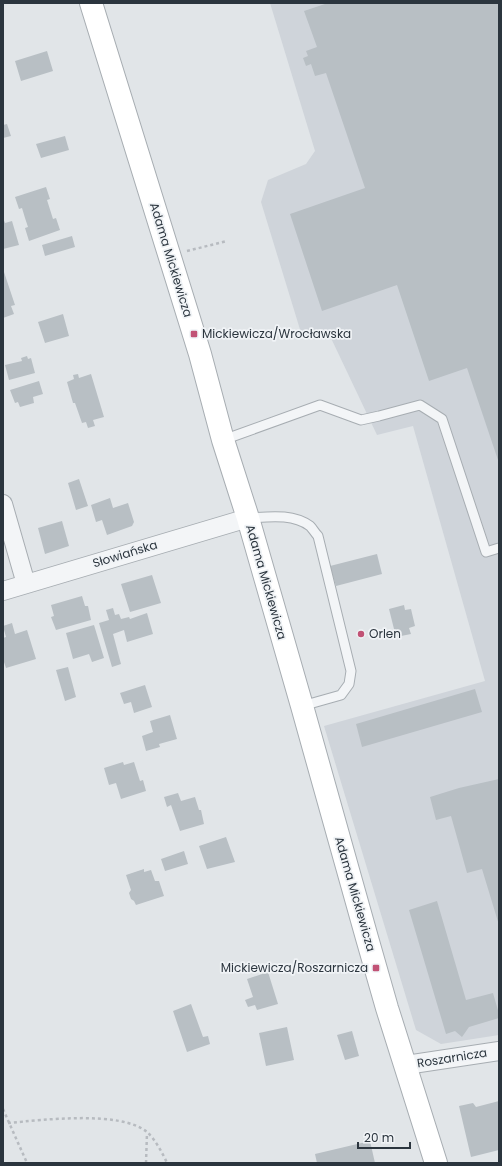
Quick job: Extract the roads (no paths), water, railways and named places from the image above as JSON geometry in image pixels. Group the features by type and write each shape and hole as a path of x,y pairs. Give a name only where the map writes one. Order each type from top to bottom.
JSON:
{"street":[{"name":"Adama Mickiewicza","path":"91,3 173,262 223,440 248,518 302,706 367,938 436,1163"},
{"path":"3,504 26,584"},
{"name":"Słowiańska","path":"3,591 248,518"},
{"name":"Roszarnicza","path":"406,1065 499,1051"}],"lane":[{"path":"223,440 320,405 361,420 420,405 442,420 486,552 499,548"},
{"path":"248,518 277,516 292,518 309,526 318,536 352,671 349,684 341,695 302,706"}],"place":[{"name":"Mickiewicza/Wrocławska","path":"194,334"},
{"name":"Orlen","path":"361,634"},
{"name":"Mickiewicza/Roszarnicza","path":"376,968"}]}
